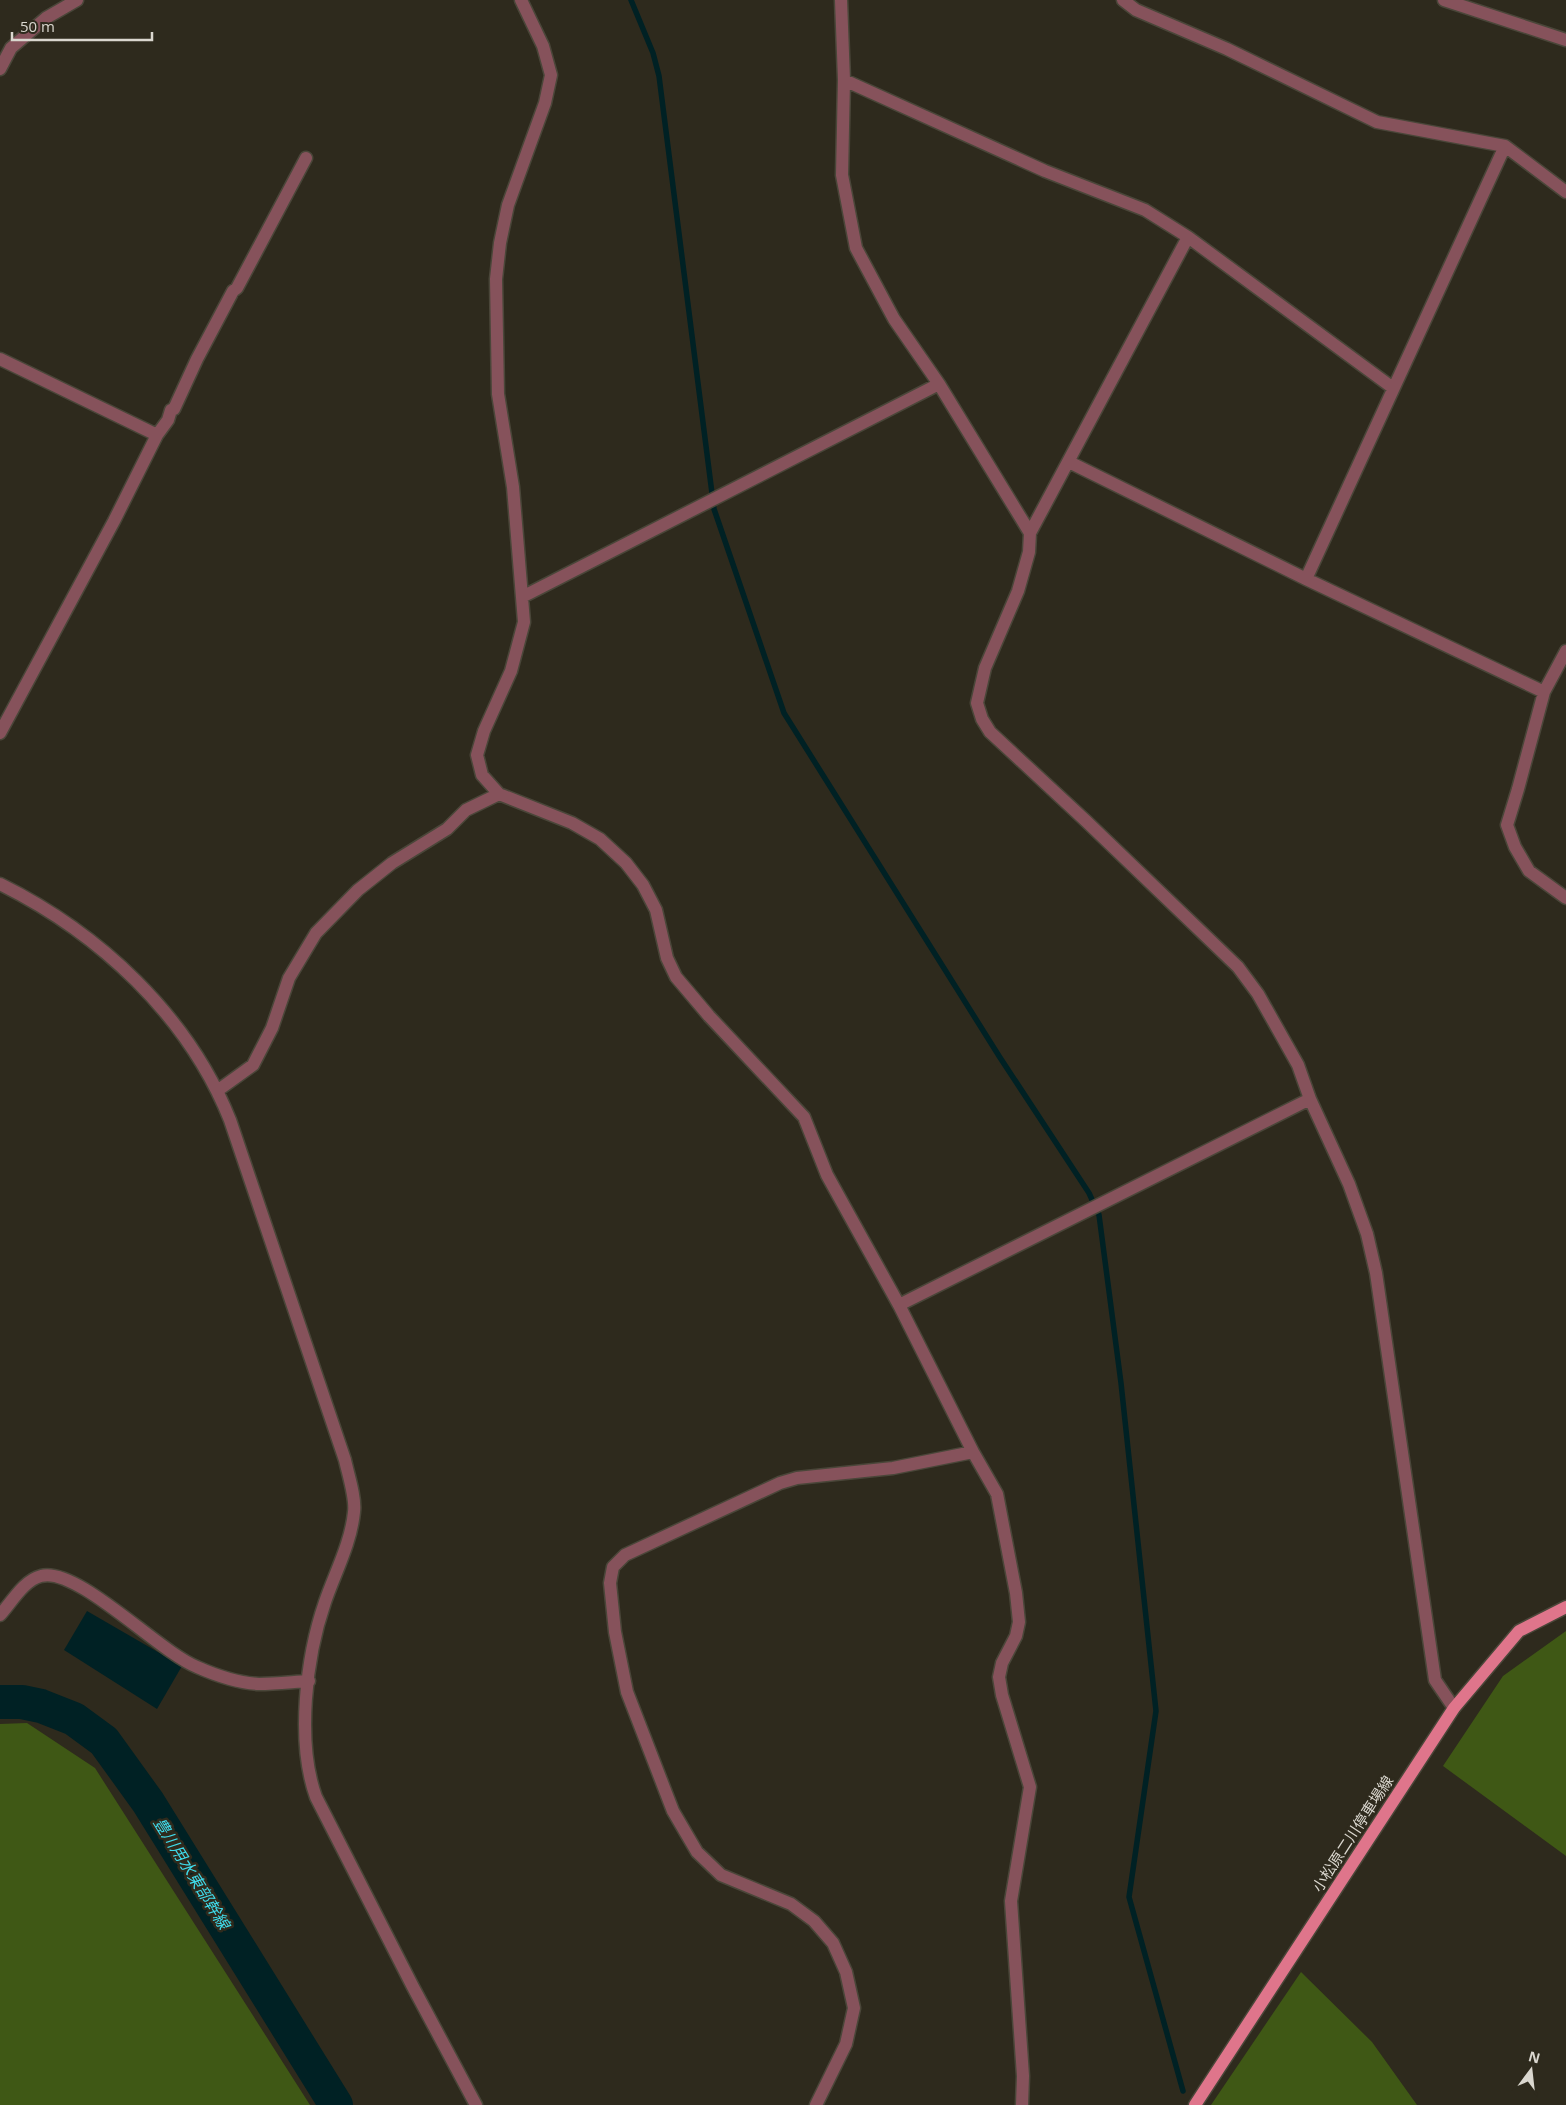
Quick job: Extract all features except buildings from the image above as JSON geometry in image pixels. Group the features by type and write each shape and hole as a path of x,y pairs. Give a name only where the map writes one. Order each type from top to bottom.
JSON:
{"main road":[{"name":"小松原二川停車場線","path":"1195,2105 1454,1708 1519,1631 1566,1607"}],"street":[{"path":"0,68 11,48 46,18 77,0"},
{"path":"521,0 544,46 551,75 546,103 508,205 500,243 496,280 498,394 513,487 524,622 512,671 484,731 477,755 482,775 498,794 572,823 600,840 626,862 643,885 656,910 667,958 676,977 709,1016 804,1117 826,1175 899,1304 973,1452 997,1494 1016,1593 1019,1622 1016,1636 1002,1663 999,1677 1002,1695 1030,1787 1011,1901 1023,2076 1022,2105"},
{"path":"841,0 844,80 842,175 856,248 894,319 939,384 1030,533"},
{"path":"1123,0 1136,10 1227,49 1377,122 1505,146 1566,192"},
{"path":"1444,0 1566,40"},
{"path":"844,80 1045,172 1145,210 1188,237 1393,388"},
{"path":"1306,579 1505,146"},
{"path":"0,733 114,521 157,435 168,420 170,410 174,409 197,359 233,291 237,288 306,158"},
{"path":"1188,237 1030,533 1029,552 1018,591 985,668 977,703 982,719 990,732 1238,967 1258,994 1298,1065 1310,1099 1350,1184 1367,1234 1376,1273 1435,1680 1454,1708"},
{"path":"0,359 157,435"},
{"path":"522,597 939,384"},
{"path":"1069,462 1306,579 1544,692"},
{"path":"1566,651 1544,692 1507,825 1515,847 1529,871 1566,898"},
{"path":"217,1091 254,1065 272,1028 289,978 316,933 358,890 392,863 447,829 466,810 498,794"},
{"path":"0,884 80,931 124,968 176,1028 213,1081 248,1168 269,1237 342,1450 355,1510 351,1531 324,1604 312,1655 304,1720 310,1781 316,1797 476,2105"},
{"path":"899,1304 1310,1099"},
{"path":"816,2105 846,2044 854,2008 846,1972 833,1943 814,1921 791,1904 722,1875 697,1852 673,1812 628,1692 615,1632 610,1583 613,1568 625,1554 780,1483 797,1478 893,1468 973,1452"},
{"path":"0,1615 28,1583 40,1576 52,1575 87,1590 156,1642 195,1667 235,1680 258,1684 309,1681"}],"green space":[{"path":"1566,1631 1566,1856 1443,1766 1503,1676"},
{"path":"27,1723 95,1768 310,2105 0,2105 0,1724"},
{"path":"1301,1972 1372,2042 1417,2105 1211,2105"}],"water":[{"path":"87,1611 182,1666 157,1709 64,1650"}],"waterway":[{"path":"631,0 653,53 659,76 714,509 784,713 999,1056 1089,1193 1099,1215 1121,1383 1156,1711 1129,1897 1183,2091"},
{"name":"豊川用水東部幹線","path":"0,1702 22,1702 41,1706 74,1719 104,1741 148,1802 336,2105"}]}
